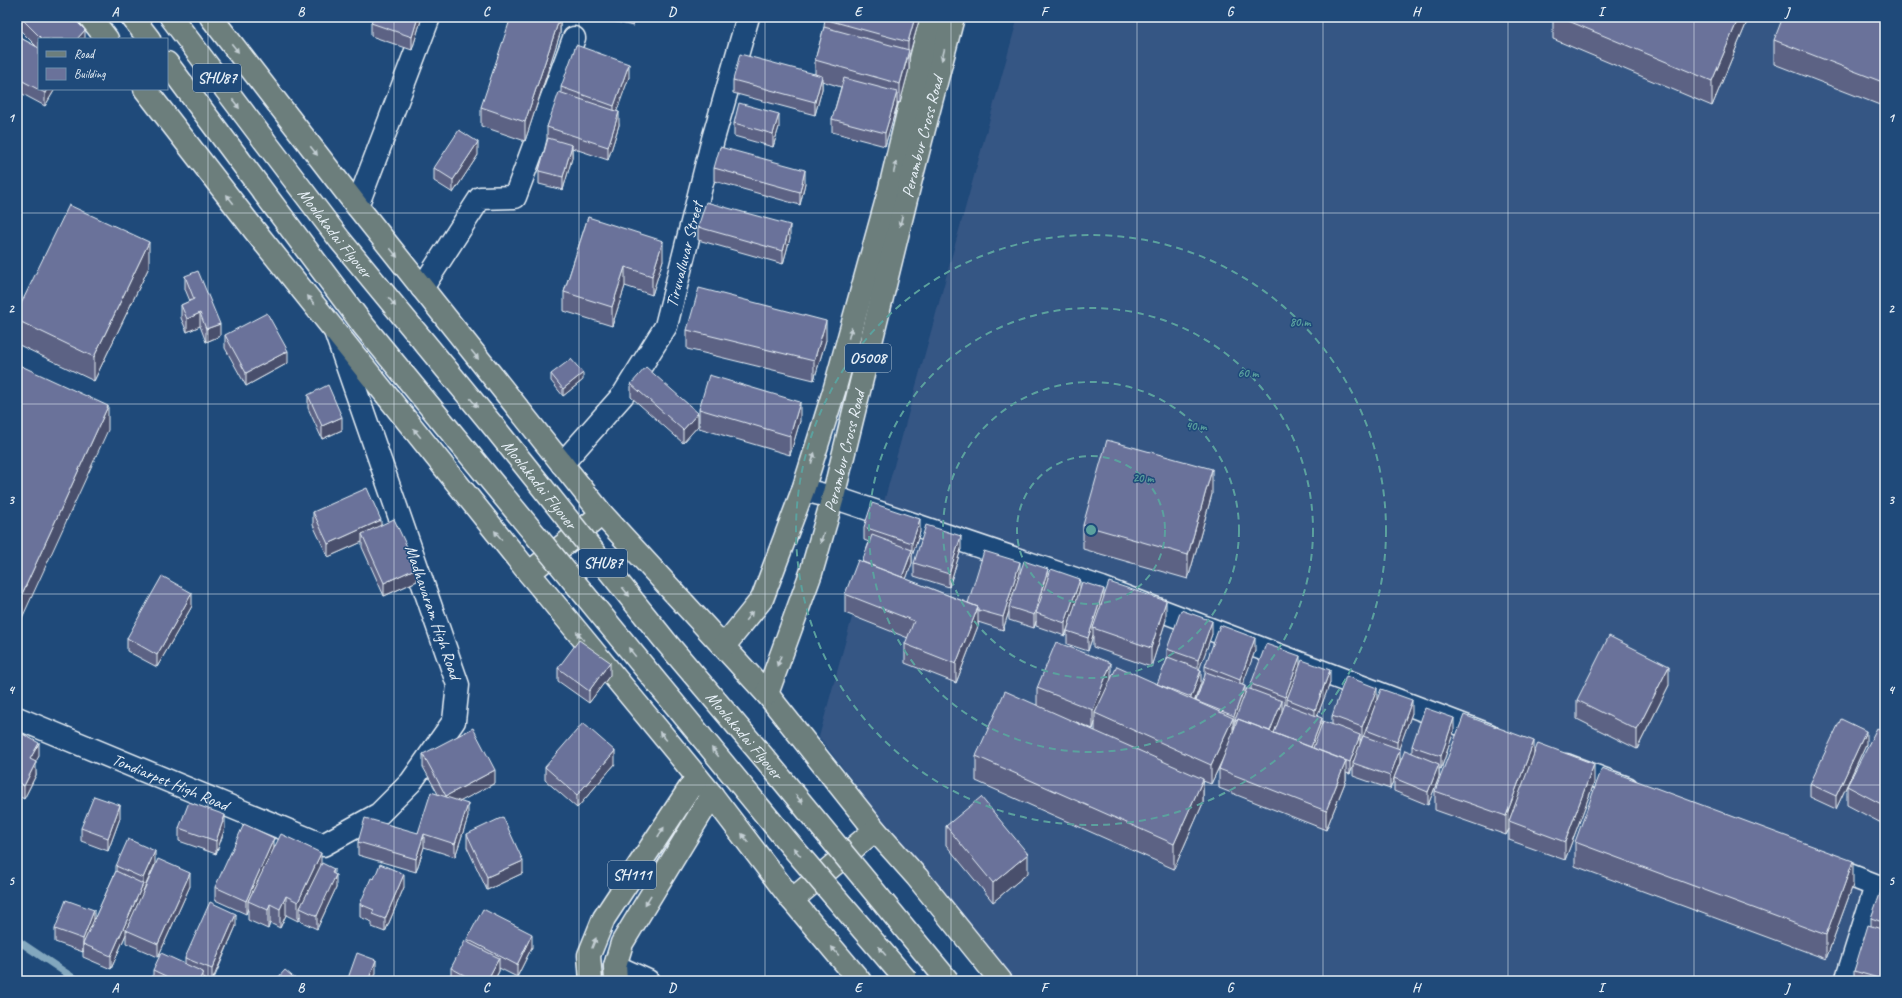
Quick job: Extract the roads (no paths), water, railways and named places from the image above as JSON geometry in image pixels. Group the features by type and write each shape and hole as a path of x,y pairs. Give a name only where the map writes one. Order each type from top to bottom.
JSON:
{"main road":[{"path":"90,17 106,38"},
{"path":"132,17 148,38"},
{"name":"Moolakadai Flyover","path":"170,17 340,240 494,427 666,642 766,760 948,981"},
{"path":"211,17 357,206 602,514 767,694 875,830 917,877 1001,981"},
{"name":"Perambur Cross Road","path":"724,646 762,599 803,490 834,390 889,192 931,17"},
{"name":"Perambur Cross Road","path":"767,694 812,573 833,497 910,183 953,17"},
{"name":"Moolakadai Flyover","path":"168,64 363,325 787,841 907,981"},
{"path":"146,90 255,231 529,574 712,795 792,900 860,981"},
{"path":"529,574 602,514"},
{"name":"SH111","path":"591,981 590,955 604,918 697,777"},
{"name":"SH111","path":"616,974 622,943 712,795"},
{"path":"792,900 875,830"}],"street":[{"path":"357,206 429,17"},
{"name":"Tiruvalluvar Street","path":"562,464 623,395 666,326 713,139 748,17"},
{"path":"422,288 480,198 515,196 574,38"},
{"name":"Madhavaram High Road","path":"323,845 379,814 412,782 454,721 458,685 335,330"},
{"path":"803,490 833,497 1102,588 1510,744"},
{"name":"Tondiarpet High Road","path":"17,718 323,845"},
{"path":"1547,758 1643,795"},
{"path":"1811,860 1881,888 1846,981"},
{"path":"616,974 648,981"}],"waterway":[{"path":"17,940 78,981"}]}
